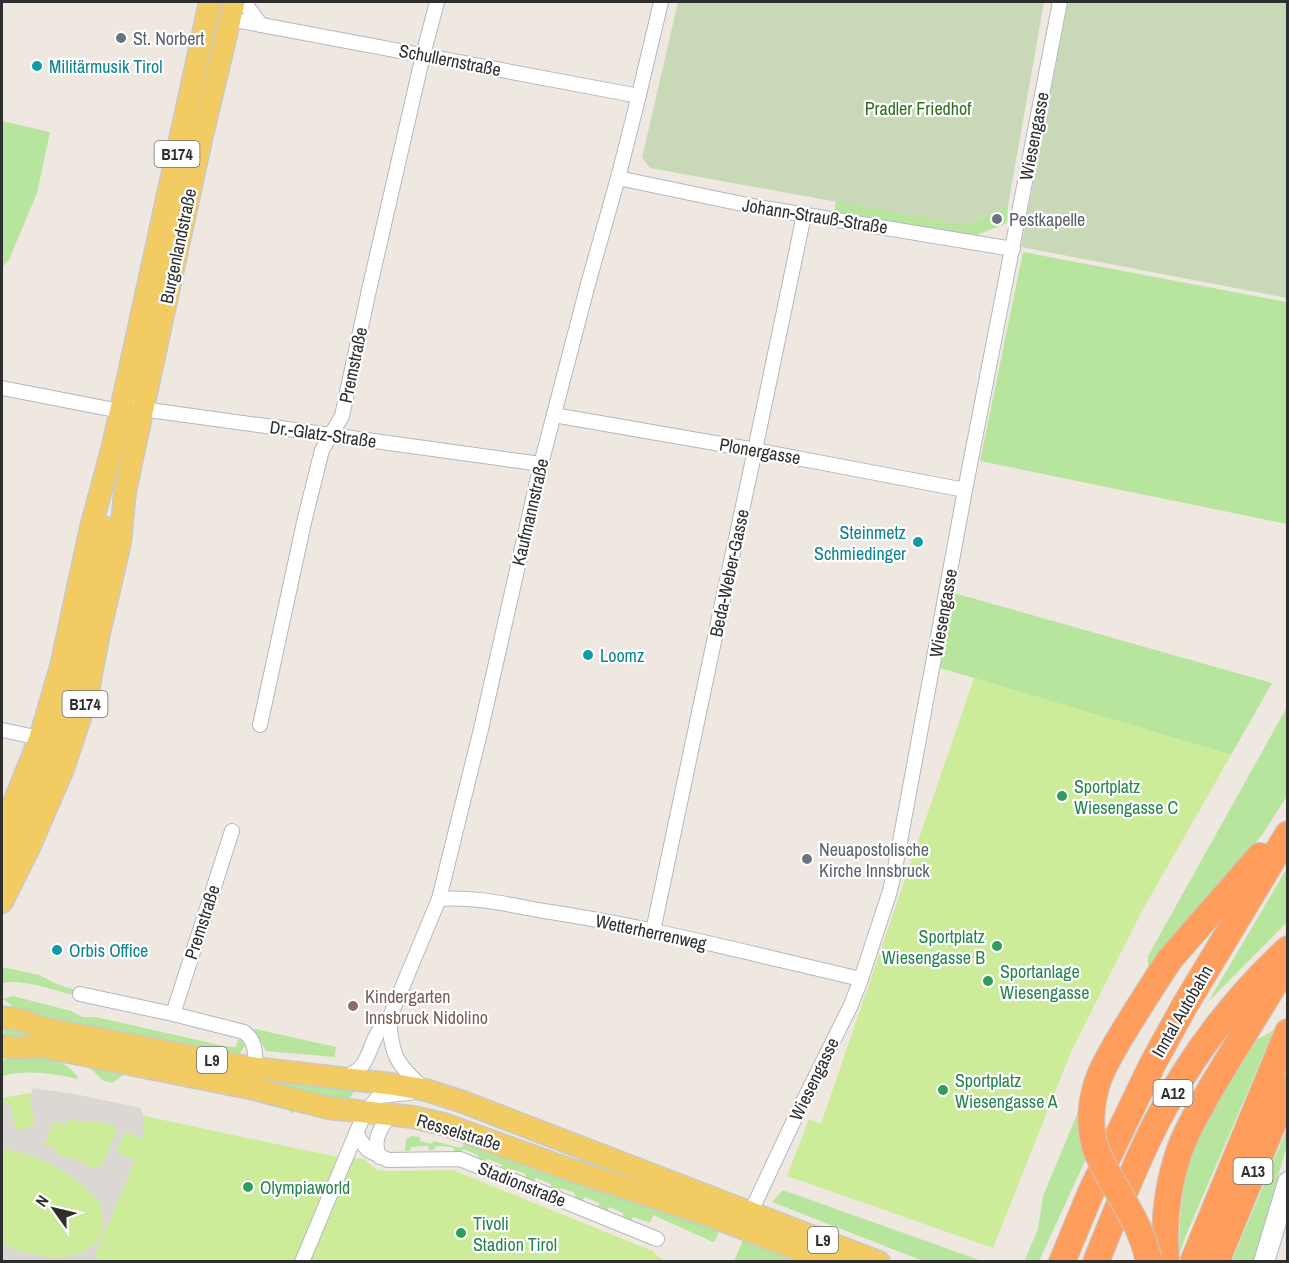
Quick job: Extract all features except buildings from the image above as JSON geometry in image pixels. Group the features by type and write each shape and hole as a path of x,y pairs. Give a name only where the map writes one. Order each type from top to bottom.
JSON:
{"highway":[{"path":"1154,1260 1098,1156 1091,1125 1095,1091 1110,1055 1138,1006 1170,959 1287,828"},
{"name":"Inntal Autobahn","path":"1062,1262 1091,1192 1152,1065 1287,834"},
{"name":"Inntal Autobahn","path":"1096,1262 1135,1167 1178,1083 1210,1035 1246,992 1287,949"},
{"path":"1154,1260 1165,1233 1166,1209 1172,1177 1189,1126 1218,1075 1287,967"},
{"name":"A13","path":"1207,1256 1287,1032"},
{"name":"A13","path":"1207,1256 1287,1087"}],"main road":[{"name":"Burgenlandstraße","path":"113,446 210,2"},
{"name":"Burgenlandstraße","path":"125,492 201,140 232,10"},
{"name":"B174","path":"2,867 50,753 75,679 99,567 113,446"},
{"name":"B174","path":"2,832 40,738 61,666 87,547 113,446"},
{"name":"B174","path":"99,567 125,492"},
{"name":"B174","path":"2,902 29,848 63,769 87,697 120,543 125,492"},
{"name":"Resselstraße","path":"2,1017 22,1020 42,1028 254,1068 426,1090 464,1102 712,1207"},
{"name":"Resselstraße","path":"2,1046 16,1048 39,1046 254,1089 328,1108 361,1122 390,1114 446,1125 574,1172 762,1219 879,1262"},
{"path":"1264,1262 1287,1182"},
{"name":"Resselstraße","path":"762,1219 831,1262"}],"street":[{"path":"244,2 261,25"},
{"name":"Premstraße","path":"260,724 322,450 342,416 369,290 437,2"},
{"name":"Kaufmannstraße","path":"344,1078 362,1067 378,1032 389,1018 439,899 481,729 541,464 618,178 661,2"},
{"name":"Wiesengasse","path":"762,1219 796,1116 851,1005 861,979 894,874 965,490 1060,2"},
{"name":"Schullernstraße","path":"232,10 261,25 639,96"},
{"name":"Johann-Strauß-Straße","path":"618,178 804,215 1013,249"},
{"name":"Beda-Weber-Gasse","path":"653,931 804,215"},
{"path":"128,374 142,409"},
{"path":"2,388 120,411"},
{"name":"Dr.-Glatz-Straße","path":"142,409 541,464"},
{"name":"Plonergasse","path":"554,416 755,450 965,490"},
{"path":"2,730 40,738"},
{"name":"Premstraße","path":"173,1014 232,831"},
{"name":"Wetterherrenweg","path":"439,899 472,900 653,931 861,979"},
{"path":"80,994 244,1032 250,1037 255,1048 254,1068"},
{"path":"389,1018 391,1042 396,1057 403,1068 426,1090"},
{"path":"302,1262 361,1122 379,1096 426,1090"},
{"path":"380,1157 376,1150 376,1142 390,1114"},
{"path":"361,1122 359,1139 380,1157"},
{"name":"Stadionstraße","path":"380,1157 387,1160 460,1159 657,1239"}],"green space":[{"name":"Pradler Friedhof","path":"678,2 1044,2 1008,206 964,225 650,168 642,158"},
{"path":"1068,2 1287,2 1287,298 1021,247"},
{"path":"2,121 50,132 37,193 9,260 2,267"},
{"path":"836,201 964,225 1008,206 1007,223 977,235 955,239 834,212"},
{"path":"1023,252 1287,302 1287,524 980,461"},
{"path":"954,593 1272,683 1231,755 940,668"},
{"name":"Sportanlage Wiesengasse","path":"974,678 1231,755 1142,911 1071,1052 993,1248 787,1176 809,1119 821,1124"},
{"path":"1287,707 1287,796 1262,835 1148,970 1148,956"},
{"path":"1287,868 1287,922 1208,1002"},
{"path":"2,967 39,975 73,989 73,995 26,983 2,984"},
{"path":"13,996 71,1011 83,1017 96,1017 224,1046 236,1047 238,1039 245,1046 240,1053 234,1055 22,1013 3,999"},
{"path":"9,1026 19,1031 111,1049 357,1088 346,1103 8,1040 4,1036 4,1027"},
{"path":"255,1029 336,1047 335,1057 266,1051"},
{"path":"1274,1030 1179,1255 1183,1192 1195,1147 1250,1048 1258,1039"},
{"path":"15,1054 42,1056 59,1061 79,1079 31,1073 2,1076 2,1061"},
{"path":"88,1066 205,1088 296,1112 291,1113 246,1099 125,1074 112,1083 102,1080"},
{"name":"Olympiaworld","path":"31,1093 333,1156 364,1159 377,1170 453,1170 655,1252 665,1261 2,1261 2,1098"},
{"path":"389,1102 449,1113 695,1200 856,1261 847,1261 708,1208 385,1104"},
{"path":"1078,1112 1085,1161 1039,1261 1024,1262 1038,1229 1043,1196"},
{"path":"1286,1131 1287,1145 1254,1261 1232,1261"},
{"path":"411,1136 420,1137 420,1141 432,1144 433,1141 462,1148 464,1144 477,1144 720,1229 713,1242 653,1215 650,1223 633,1217 631,1221 623,1218 623,1213 609,1207 607,1211 599,1208 599,1203 585,1197 582,1201 575,1198 575,1193 561,1188 559,1192 551,1189 551,1184 536,1178 533,1182 525,1179 526,1174 512,1169 510,1172 502,1169 502,1165 488,1159 485,1162 478,1159 478,1155 463,1149 461,1153 454,1151 453,1147 436,1146 434,1150 429,1150 428,1146 411,1147 410,1151 405,1151 406,1140"},
{"path":"783,1190 982,1261 923,1261 772,1202"},
{"path":"743,1240 798,1261 734,1261"}],"shaded area":[{"path":"33,1088 141,1108 144,1139 125,1132 116,1152 135,1160 95,1256 104,1261 5,1262 2,1260 2,1243 14,1249 45,1257 67,1257 96,1244 103,1233 104,1218 98,1201 82,1184 60,1169 41,1160 16,1151 2,1149 2,1106 10,1103 16,1130 35,1126 30,1099","holes":["76,1120 103,1122 117,1129 101,1167 93,1168 61,1155 56,1152 56,1149 44,1144 53,1122 66,1123"]}],"place":[{"name":"St. Norbert","path":"121,38"},
{"name":"Militärmusik Tirol","path":"37,66"},
{"name":"Pestkapelle","path":"997,219"},
{"name":"Steinmetz Schmiedinger","path":"918,542"},
{"name":"Loomz","path":"588,655"},
{"name":"Sportplatz Wiesengasse C","path":"1062,796"},
{"name":"Neuapostolische Kirche Innsbruck","path":"807,859"},
{"name":"Sportplatz Wiesengasse B","path":"997,946"},
{"name":"Orbis Office","path":"57,950"},
{"name":"Sportanlage Wiesengasse","path":"988,981"},
{"name":"Kindergarten Innsbruck Nidolino","path":"353,1006"},
{"name":"Sportplatz Wiesengasse A","path":"943,1090"},
{"name":"Olympiaworld","path":"248,1187"},
{"name":"Tivoli Stadion Tirol","path":"461,1233"}]}
